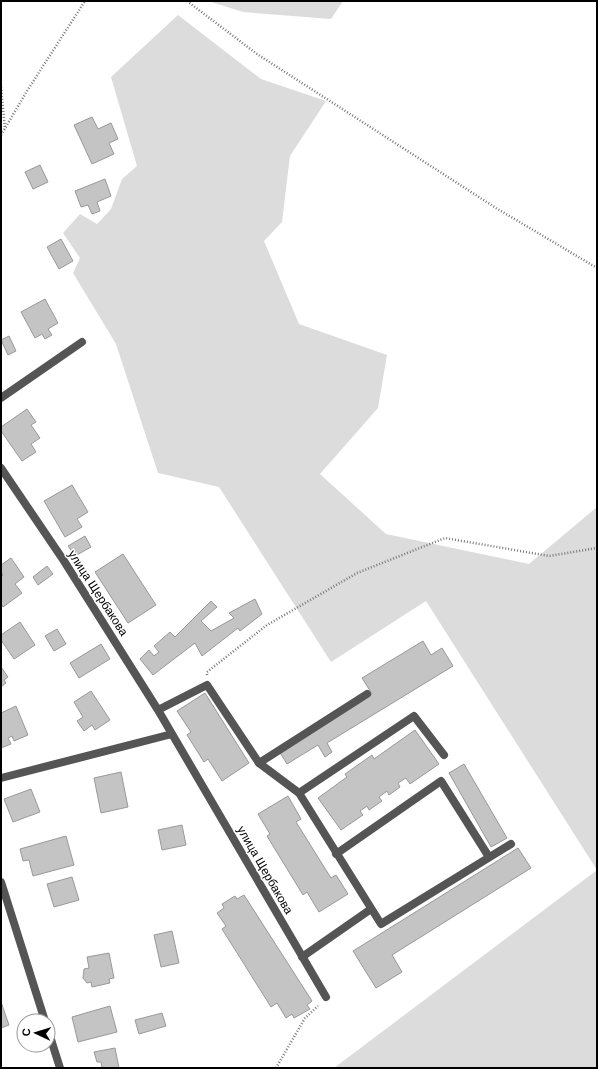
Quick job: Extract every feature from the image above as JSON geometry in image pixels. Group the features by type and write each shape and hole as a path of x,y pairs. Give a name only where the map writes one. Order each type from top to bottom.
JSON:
{"street":[{"path":"1,398 82,342"},
{"name":"улица Щербакова","path":"1,468 64,561 158,710 326,997"},
{"path":"158,710 207,685 259,763 299,793 381,924 511,844"},
{"path":"259,763 367,694"},
{"path":"299,793 414,716 444,755"},
{"path":"1,778 172,734"},
{"path":"336,854 441,781 489,857"},
{"path":"1,882 42,1013"},
{"path":"302,957 371,909"},
{"path":"55,1053 60,1068"}],"path":[{"path":"1,135 85,1"},
{"path":"187,1 257,54 490,204 597,268"},
{"path":"1,87 5,129"},
{"path":"207,685 207,672 267,625 357,573 445,538 549,556 597,548"},
{"path":"276,1068 305,1018 326,997"}],"shaded area":[{"path":"208,1 343,1 331,19 243,12"},
{"path":"178,15 261,79 326,101 290,156 282,222 264,241 299,324 387,355 378,408 320,474 386,534 529,564 597,507 597,870 426,601 331,662 219,487 158,473 116,344 73,273 80,258 63,233 80,214 97,224 111,209 122,179 137,166 111,77"},
{"path":"597,870 597,1068 334,1068"}],"building":[{"path":"92,117 98,129 111,123 118,139 109,143 114,154 92,164 74,125"},
{"path":"40,165 48,182 33,189 25,172"},
{"path":"105,179 111,196 97,202 100,211 92,214 88,205 81,207 75,191"},
{"path":"61,239 73,261 59,269 47,247"},
{"path":"45,299 58,323 48,329 52,335 45,339 42,334 35,338 21,312"},
{"path":"9,336 16,351 8,355 1,340"},
{"path":"27,409 36,422 31,425 40,438 31,444 36,452 22,461 1,431 1,427"},
{"path":"72,485 88,512 77,519 82,527 65,537 44,501"},
{"path":"85,536 91,547 75,556 68,546"},
{"path":"123,554 156,605 128,623 95,572"},
{"path":"11,558 24,577 15,584 22,593 3,607 1,604 1,577 3,575 1,572 1,565"},
{"path":"47,566 53,574 38,585 33,577"},
{"path":"255,599 262,614 240,631 238,628 202,656 195,643 153,675 140,659 149,650 154,656 159,652 154,646 170,632 175,637 211,601 217,607 201,621 211,631 234,618 229,613"},
{"path":"20,622 35,645 14,659 1,640 1,635"},
{"path":"57,629 66,644 54,651 45,636"},
{"path":"423,641 431,655 442,648 453,666 327,743 332,752 325,757 318,745 287,764 279,751 372,694 362,678"},
{"path":"101,644 110,659 79,678 70,663"},
{"path":"1,667 8,677 4,680 6,683 1,687"},
{"path":"91,691 110,720 95,730 92,725 84,731 77,721 83,717 74,702"},
{"path":"205,693 249,763 222,781 208,759 204,762 187,735 191,732 177,711"},
{"path":"16,706 28,735 14,741 12,736 8,738 11,744 1,748 1,713"},
{"path":"415,730 439,764 410,784 406,778 398,783 400,787 389,795 387,791 379,797 382,801 369,810 367,806 360,811 363,815 341,830 318,798 347,777 345,774 372,755 374,759"},
{"path":"464,764 507,838 491,847 449,773"},
{"path":"121,772 128,807 101,813 94,778"},
{"path":"31,789 40,812 13,822 4,799"},
{"path":"288,796 301,819 296,822 331,878 336,875 348,894 319,912 307,892 303,895 267,836 270,834 258,814"},
{"path":"182,825 186,845 162,850 158,830"},
{"path":"66,836 74,865 33,876 29,860 23,861 20,849"},
{"path":"518,848 531,868 392,955 402,972 376,988 353,951"},
{"path":"72,877 79,900 54,907 47,884"},
{"path":"244,895 312,1001 307,1005 310,1009 294,1018 292,1014 286,1018 277,1003 271,1007 222,929 226,926 217,913 224,908 222,904 235,896 237,899"},
{"path":"172,931 179,963 161,967 154,935"},
{"path":"109,953 114,978 109,979 110,983 92,987 91,982 87,983 83,978 84,969 89,968 87,957"},
{"path":"1,1002 9,1025 1,1028"},
{"path":"110,1006 117,1032 78,1042 72,1017"},
{"path":"162,1013 166,1026 139,1034 135,1020"},
{"path":"115,1048 119,1068 102,1068 101,1062 97,1062 94,1052"}]}
